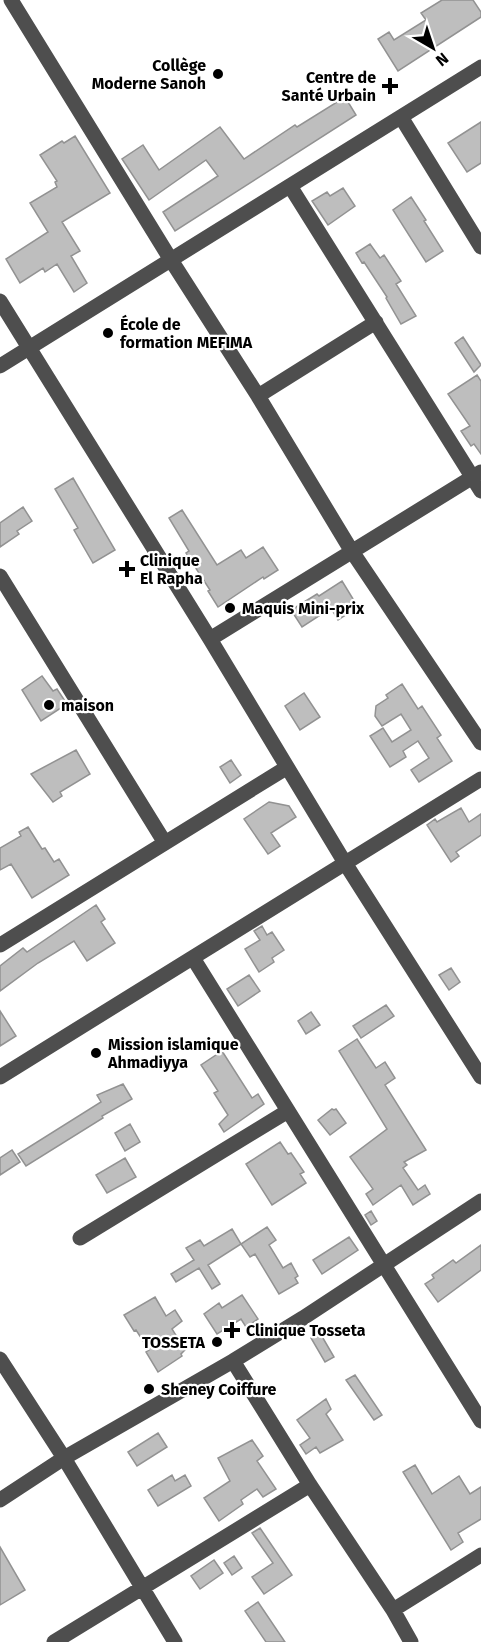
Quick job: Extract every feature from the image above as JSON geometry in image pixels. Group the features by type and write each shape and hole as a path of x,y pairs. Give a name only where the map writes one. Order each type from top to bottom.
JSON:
{"street":[{"path":"11,0 171,260 258,396 351,550 481,744"},
{"path":"0,366 481,67"},
{"path":"401,117 481,247"},
{"path":"290,186 477,475 481,491"},
{"path":"0,302 210,639 345,863 480,1073"},
{"path":"258,396 376,322"},
{"path":"210,639 351,550 477,475"},
{"path":"0,576 165,843"},
{"path":"0,945 286,768"},
{"path":"0,1077 481,779"},
{"path":"193,958 481,1420"},
{"path":"80,1238 288,1110"},
{"path":"0,1500 64,1458 233,1361 384,1266 481,1201"},
{"path":"0,1359 64,1458 175,1642"},
{"path":"233,1361 310,1485 393,1610 411,1642"},
{"path":"54,1642 310,1485"},
{"path":"393,1610 481,1555"}],"building":[{"path":"442,0 473,0 481,12 481,17 398,71 378,39 389,32 394,40 426,20 421,13"},
{"path":"345,97 356,115 175,231 163,212 218,176 206,160 149,200 122,159 143,145 159,170 220,127 244,159 295,125 297,127"},
{"path":"481,122 481,163 467,172 448,143"},
{"path":"75,136 110,193 62,222 80,251 71,256 87,283 74,292 57,264 45,272 43,268 20,283 6,259 48,232 30,203 57,187 55,182 57,181 40,155 62,141 64,143"},
{"path":"343,188 355,206 328,225 312,201 327,192 330,196"},
{"path":"411,197 443,251 426,262 393,210"},
{"path":"370,244 380,258 384,255 401,281 396,284 416,316 401,324 387,297 356,253"},
{"path":"463,337 481,365 474,372 455,343"},
{"path":"477,375 481,381 481,454 474,444 471,446 461,431 470,426 448,394"},
{"path":"73,478 115,550 93,563 74,530 78,528 55,489"},
{"path":"23,507 32,521 17,531 19,534 0,547 0,523"},
{"path":"182,510 217,565 241,550 246,558 263,547 278,570 264,579 263,577 218,607 186,553 189,551 169,518"},
{"path":"342,581 358,607 338,620 331,608 302,627 291,610"},
{"path":"42,676 53,691 57,689 67,704 41,721 22,690"},
{"path":"402,684 418,709 422,706 441,735 437,738 452,761 419,782 411,770 429,758 418,741 403,751 406,757 390,767 370,736 383,728 392,742 411,730 401,714 382,726 375,716 376,706 388,698 386,695"},
{"path":"304,693 320,717 300,730 285,706"},
{"path":"76,750 90,774 60,792 62,796 53,802 31,774"},
{"path":"231,760 241,775 230,783 220,767"},
{"path":"269,802 289,806 296,817 271,833 280,846 268,854 244,819"},
{"path":"461,808 469,822 481,814 481,835 456,852 459,856 451,862 427,825"},
{"path":"28,827 42,849 45,848 54,862 59,859 69,875 32,898 11,864 0,870 0,848 21,836 19,832"},
{"path":"96,905 105,919 101,922 115,943 87,961 74,941 38,963 0,991 0,966 23,948 27,952"},
{"path":"262,926 267,935 272,932 284,950 272,958 274,962 259,972 245,949 260,940 254,931"},
{"path":"451,968 460,982 449,990 439,975"},
{"path":"249,975 260,991 238,1006 227,989"},
{"path":"386,1005 394,1016 361,1038 353,1026"},
{"path":"0,1011 16,1036 0,1046"},
{"path":"311,1012 320,1025 306,1034 298,1021"},
{"path":"357,1039 376,1068 385,1062 395,1078 385,1085 426,1150 404,1162 407,1165 403,1168 418,1190 425,1185 430,1194 413,1205 401,1185 373,1205 366,1194 373,1189 350,1157 387,1129 339,1051"},
{"path":"222,1051 252,1098 258,1094 264,1104 224,1132 219,1124 228,1115 214,1093 218,1091 201,1065"},
{"path":"123,1084 132,1099 26,1166 18,1154 101,1102 97,1095"},
{"path":"332,1109 336,1109 346,1123 330,1135 318,1120"},
{"path":"130,1124 140,1142 125,1151 115,1133"},
{"path":"280,1142 304,1172 300,1174 306,1183 272,1205 246,1164"},
{"path":"12,1150 20,1162 0,1175 0,1158"},
{"path":"125,1158 136,1177 107,1193 96,1175"},
{"path":"371,1211 377,1221 371,1225 365,1215"},
{"path":"267,1227 276,1240 269,1245 283,1268 291,1263 298,1276 295,1278 298,1283 279,1294 255,1254 250,1257 241,1244"},
{"path":"232,1229 241,1244 208,1265 220,1284 212,1289 199,1268 176,1282 171,1274 194,1260 186,1248 200,1240 204,1246"},
{"path":"349,1237 358,1250 322,1274 313,1260"},
{"path":"481,1245 481,1270 438,1302 425,1284 434,1278 432,1275 453,1260 456,1263"},
{"path":"242,1295 258,1319 246,1327 241,1319 217,1334 204,1314 219,1303 222,1308"},
{"path":"155,1297 166,1316 175,1310 182,1321 172,1329 185,1350 182,1356 158,1372 146,1352 149,1350 124,1315"},
{"path":"320,1333 334,1357 325,1362 311,1338"},
{"path":"355,1375 382,1415 374,1420 346,1380"},
{"path":"326,1399 331,1409 326,1414 343,1440 320,1453 316,1447 306,1454 300,1445 310,1438 297,1420"},
{"path":"158,1433 167,1447 137,1466 128,1452"},
{"path":"252,1440 263,1456 257,1461 276,1489 263,1497 257,1489 241,1500 243,1504 219,1521 204,1498 230,1481 218,1458"},
{"path":"415,1465 432,1494 459,1476 470,1494 481,1487 481,1519 458,1533 463,1542 451,1550 403,1472"},
{"path":"172,1475 175,1481 185,1475 191,1486 158,1506 148,1490"},
{"path":"260,1528 292,1575 264,1594 252,1577 273,1563 252,1533"},
{"path":"0,1547 25,1590 0,1605"},
{"path":"234,1556 242,1568 232,1575 224,1563"},
{"path":"214,1560 223,1573 200,1589 191,1576"},
{"path":"258,1602 285,1642 266,1642 245,1611"}],"place":[{"name":"Collège Moderne Sanoh","path":"218,74"},
{"name":"Centre de Santé Urbain","path":"390,86"},
{"name":"École de formation MEFIMA","path":"108,333"},
{"name":"Clinique El Rapha","path":"127,569"},
{"name":"Maquis Mini-prix","path":"230,608"},
{"name":"maison","path":"49,705"},
{"name":"Mission islamique Ahmadiyya","path":"96,1053"},
{"name":"Clinique Tosseta","path":"232,1330"},
{"name":"TOSSETA","path":"217,1342"},
{"name":"Sheney Coiffure","path":"149,1389"}]}
